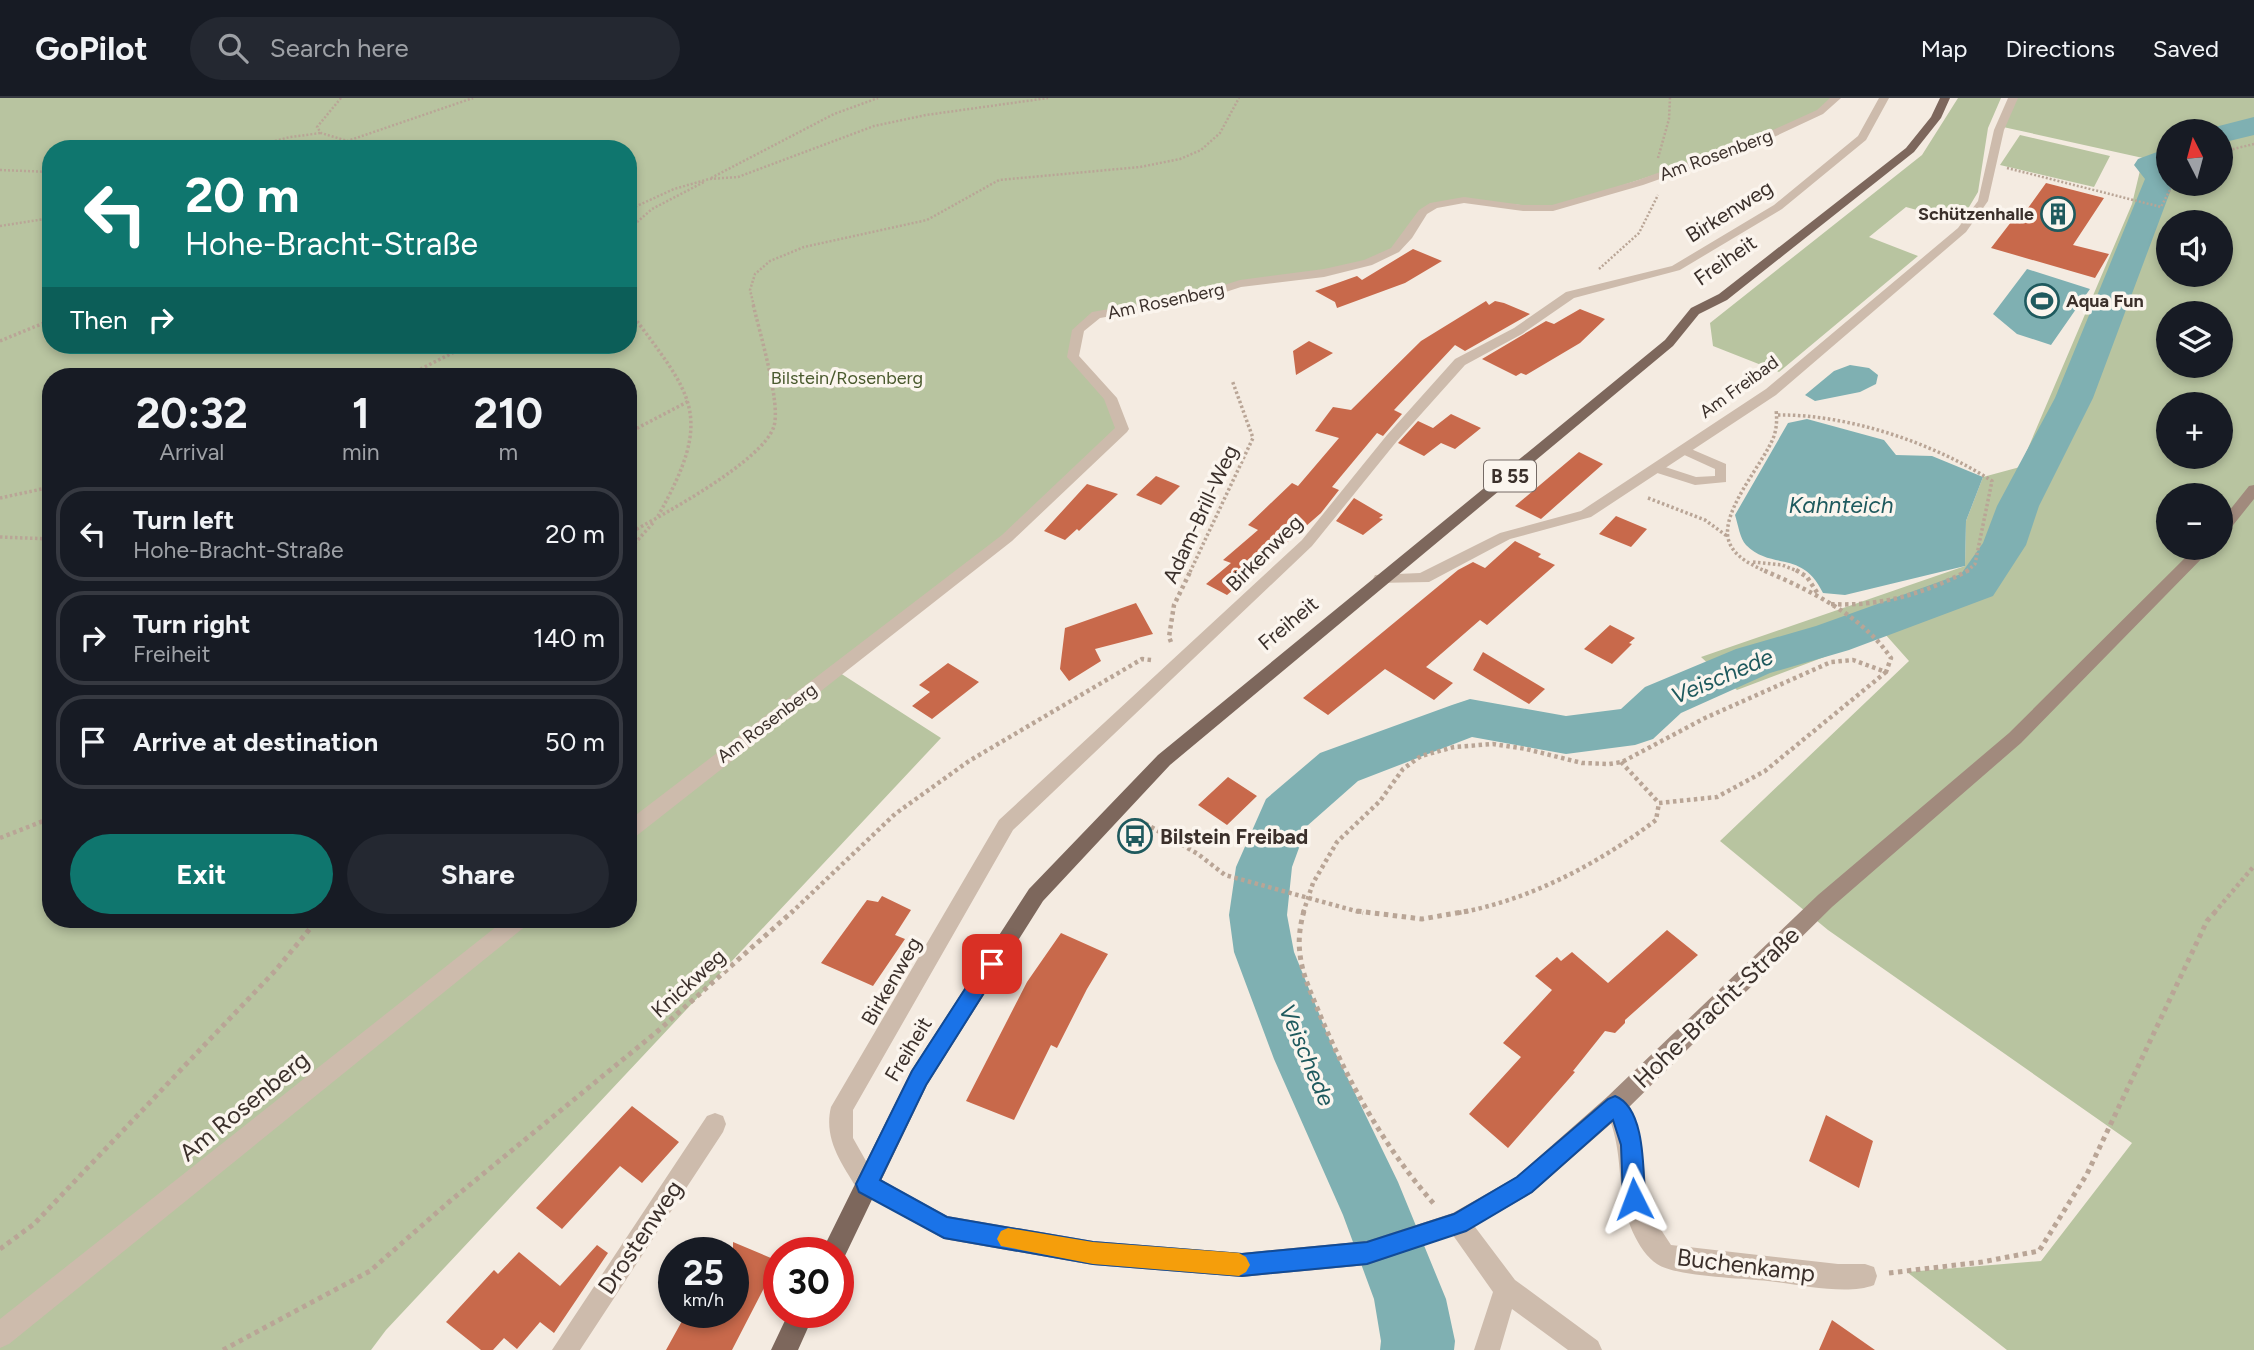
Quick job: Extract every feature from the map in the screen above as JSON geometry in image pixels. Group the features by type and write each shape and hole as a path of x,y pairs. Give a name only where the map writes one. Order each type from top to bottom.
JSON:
{"main road":[{"name":"Freiheit","path":"841,1237 919,1078 1036,895 1164,760 1670,343 1695,311 1726,294 1910,150 1936,117 1945,98"},
{"path":"2233,516 2254,489"},
{"name":"Hohe-Bracht-Straße","path":"867,1184 944,1227 1093,1253 1242,1265 1367,1253 1458,1223 1524,1185 1615,1105 1825,901 2015,738 2192,560"},
{"path":"784,1350 795,1328"}],"street":[{"name":"Am Rosenberg","path":"637,825 1007,538 1122,429 1110,398 1073,357 1079,330 1096,315 1198,297 1240,284 1324,273 1368,263 1395,250 1408,236 1423,212 1434,205 1464,200 1523,208 1553,208 1662,175 1755,142 1821,112 1836,98"},
{"name":"Birkenweg","path":"867,1184 838,1132 837,1122 842,1107 1006,825 1307,543 1392,438 1460,362 1518,331 1570,296 1676,268 1778,207 1862,138 1884,98"},
{"name":"Am Freibad","path":"1381,579 1423,578 1505,536 1586,514 1771,392 1962,230 1983,201 1989,164 2013,98"},
{"name":"Am Rosenberg","path":"0,1335 509,928"},
{"name":"Buchenkamp","path":"1615,1105 1626,1122 1631,1145 1634,1199 1642,1224 1664,1255 1684,1260 1838,1276 1865,1276"},
{"name":"Drostenweg","path":"565,1350 715,1124"},
{"path":"1458,1223 1506,1289 1589,1350"},
{"path":"1487,1350 1506,1289"}],"lane":[{"path":"1656,468 1695,481 1721,479 1721,467 1684,450"}],"path":[{"path":"321,133 317,127 341,98"},
{"path":"357,140 473,98"},
{"path":"637,222 652,209 834,114 878,98"},
{"path":"637,206 674,189 709,179 750,173 874,126 926,115 1048,98"},
{"path":"637,529 760,448 775,427 774,406 750,290 755,274 770,261 804,247 927,220 999,180 1140,167 1180,159 1201,150 1220,133 1235,101 1240,98"},
{"path":"1570,296 1639,233 1664,183 1657,159 1670,119 1670,98"},
{"path":"278,140 321,133 344,140"},
{"path":"2233,149 2254,144"},
{"path":"1989,164 2161,207 2167,196"},
{"path":"0,170 42,172"},
{"path":"0,226 42,219"},
{"path":"637,322 690,401 691,432 686,460 656,518 637,540"},
{"path":"0,341 42,324"},
{"path":"423,368 450,354"},
{"name":"Adam-Brill-Weg","path":"1179,663 1169,637 1174,605 1253,438 1232,380"},
{"path":"1659,803 1717,797 1765,771 1886,672 1891,658 1873,637 1818,595 1749,563 1734,551 1728,537 1731,509 1773,440 1778,415 1771,392"},
{"path":"637,428 690,401"},
{"path":"1778,415 1816,416 1895,438 1962,463 1992,481 1975,564 1971,569 1932,587 1872,604 1854,607 1829,603"},
{"path":"0,498 42,489"},
{"path":"1625,489 1705,520 1728,537"},
{"path":"0,537 42,539"},
{"path":"1749,563 1768,562 1790,566 1809,578 1818,595"},
{"path":"1458,1223 1437,1208 1416,1185 1354,1089 1333,1048 1302,971 1299,945 1309,898 1325,858 1349,828 1379,803 1404,765 1416,758 1459,745 1484,744 1513,746 1592,764 1621,762 1684,728 1843,658 1854,659 1886,672"},
{"name":"Knickweg","path":"223,1350 370,1271 450,1201 659,1030 789,915 894,814 958,768 1142,659 1179,663"},
{"path":"1621,762 1659,803"},
{"path":"1115,811 1144,821 1198,854 1225,875 1368,914 1422,919 1491,907 1549,885 1628,841 1656,820 1659,803"},
{"path":"0,838 42,822"},
{"path":"1865,1276 1982,1262 2039,1251 2087,1174 2207,920 2254,866"},
{"path":"0,1249 34,1224 275,971 311,928"}],"green space":[{"name":"Bilstein/Rosenberg","path":"0,98 1836,98 1820,112 1755,142 1553,208 1464,200 1434,205 1395,250 1368,263 1240,284 1198,297 1096,315 1079,330 1073,357 1110,398 1122,429 1007,538 837,671 941,738 386,1330 371,1350 0,1350"},
{"path":"1958,98 2001,98 1988,128 1978,192 1960,222 1906,207 1869,237 1918,256 1779,372 1713,346 1710,323 1922,155"},
{"path":"2017,98 2254,98 2254,1350 2007,1350 1907,1272 2041,1261 2132,1143 1828,930 1720,841 1909,661 1885,634 1737,690 1701,657 1965,566 1966,521 1983,477 2020,467 2132,204 2143,158 2003,127"},
{"path":"2020,135 2110,156 2094,187 2000,165"}],"water":[{"name":"Aqua Fun","path":"2027,269 2090,289 2051,345 2017,334 1993,314"},
{"path":"1850,365 1869,368 1878,375 1876,384 1860,392 1815,401 1805,395 1834,371"},
{"name":"Kahnteich","path":"1807,419 1884,440 1896,455 1932,456 1983,477 1966,521 1965,566 1845,595 1823,593 1815,579 1806,571 1796,565 1756,553 1746,545 1735,515 1788,423"}],"building":[{"path":"2046,183 2104,198 2073,245 2109,254 2095,278 1991,248 2018,213 2023,215"},
{"path":"1413,249 1442,261 1405,283 1337,308 1335,302 1315,291 1357,276 1362,280"},
{"path":"1486,301 1489,305 1495,301 1504,303 1530,314 1465,351 1455,345 1394,410 1402,414 1383,436 1377,433 1332,487 1339,490 1321,513 1227,595 1206,584 1231,563 1223,560 1258,530 1248,525 1292,483 1298,486 1339,438 1315,431 1333,407 1351,410 1421,341"},
{"path":"1580,309 1605,319 1580,343 1526,375 1521,373 1516,376 1482,359 1546,321 1554,324"},
{"path":"1309,341 1333,353 1296,375 1293,351"},
{"path":"1451,414 1481,428 1455,449 1441,443 1424,456 1398,443 1418,421 1433,428"},
{"path":"1579,452 1603,464 1541,519 1515,506"},
{"path":"1156,476 1180,486 1161,505 1136,495"},
{"path":"1087,484 1118,494 1079,531 1077,529 1065,540 1044,531"},
{"path":"1354,498 1383,515 1379,518 1383,519 1363,535 1336,521"},
{"path":"1616,516 1647,529 1631,547 1599,534"},
{"path":"1515,541 1541,554 1538,557 1555,565 1487,625 1480,620 1426,667 1453,683 1434,700 1385,669 1328,715 1303,698 1458,570 1473,562 1485,568"},
{"path":"1136,603 1153,634 1095,649 1101,661 1069,681 1060,669 1065,628"},
{"path":"1610,625 1635,638 1612,664 1584,649"},
{"path":"1483,652 1545,689 1529,704 1473,670"},
{"path":"948,663 979,682 932,719 912,706 930,692 919,685"},
{"path":"1228,777 1257,796 1227,825 1198,805"},
{"path":"882,896 911,910 895,935 905,939 873,986 821,963 867,900 878,902"},
{"path":"1667,930 1698,955 1625,1020 1615,1033 1605,1031 1573,1071 1575,1072 1508,1148 1469,1114 1521,1057 1503,1043 1552,990 1535,976 1557,957 1561,961 1572,952 1608,983"},
{"path":"1061,933 1108,954 1057,1048 1051,1045 1014,1120 966,1101 1027,982"},
{"path":"632,1106 679,1142 642,1183 620,1166 562,1229 536,1208"},
{"path":"1826,1115 1873,1141 1859,1188 1809,1161"},
{"path":"597,1245 608,1253 554,1333 540,1322 517,1349 504,1338 493,1350 481,1350 446,1322 494,1270 498,1274 519,1252 560,1286"},
{"path":"749,1249 763,1255 763,1290 749,1317"},
{"path":"1832,1320 1875,1350 1819,1350"},
{"path":"678,1328 743,1328 732,1350 666,1350"}],"waterway":[{"name":"Veischede","path":"2233,131 2254,126"},
{"name":"Veischede","path":"2156,162 2149,165 2156,174"},
{"name":"Veischede","path":"1417,1350 1418,1341 1410,1299 1374,1206 1306,1059 1264,952 1258,915 1264,867 1285,814 1339,767 1470,718 1566,735 1635,726 1663,700 1753,661 1832,638 1977,585 2004,545 2018,506 2074,398 2156,189"}],"slow traffic":[{"path":"1008,1239 1093,1253 1239,1265"}],"place":[{"name":"Schützenhalle","path":"2058,214"},
{"name":"Aqua Fun","path":"2042,301"},
{"name":"Bilstein Freibad","path":"1135,836"}],"route":[{"path":"992,964 919,1078 867,1184 944,1227 1093,1253 1242,1265 1367,1253 1458,1223 1524,1185 1615,1105 1626,1122 1631,1145 1634,1199"}]}
